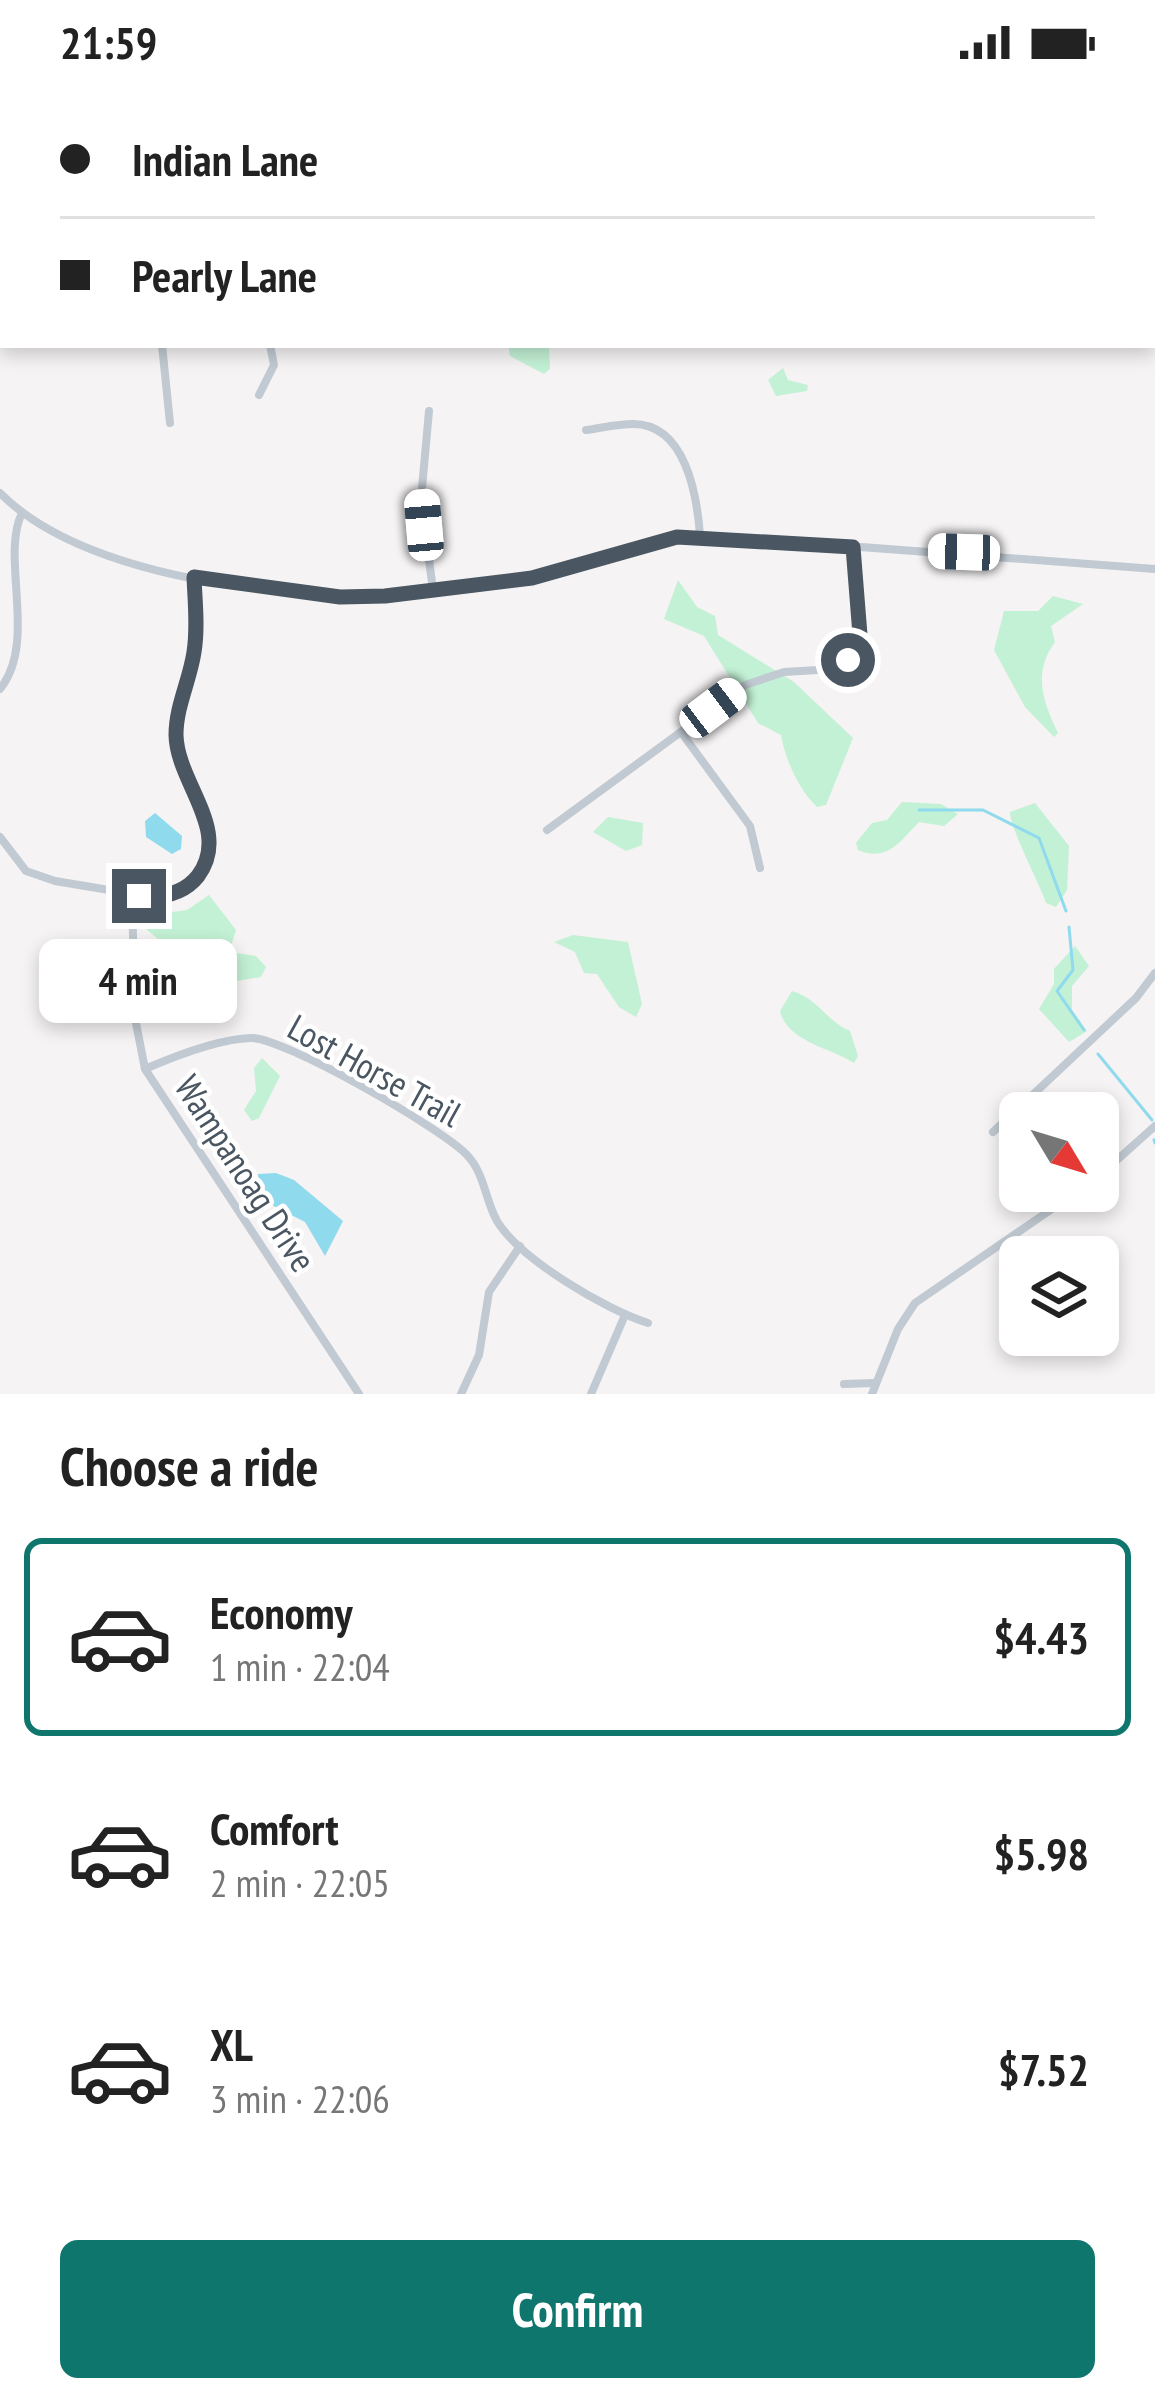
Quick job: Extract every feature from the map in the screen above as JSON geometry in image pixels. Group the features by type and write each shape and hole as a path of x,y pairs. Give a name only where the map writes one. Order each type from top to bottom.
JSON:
{"street":[{"path":"162,348 170,424"},
{"path":"259,395 274,365 271,348"},
{"path":"429,411 422,500 434,590"},
{"path":"586,430 634,424 663,436 695,485 700,535"},
{"path":"0,493 22,513 79,548 194,577 340,597 532,578 652,541 700,535 1155,568"},
{"path":"0,689 12,659 8,543 22,513"},
{"path":"547,830 757,679 835,669 848,660 860,635 853,547"},
{"path":"0,837 26,872 132,895 157,898 185,888 202,870 209,850 208,827 187,782 176,739 195,651 194,577"},
{"path":"682,732 750,826 760,868"},
{"name":"Wampanoag Drive","path":"132,895 135,1018 145,1069 359,1394"},
{"path":"993,1132 1136,998 1155,973"},
{"name":"Lost Horse Trail","path":"145,1069 242,1039 283,1045 468,1155 498,1222 520,1246 626,1315 648,1323"},
{"path":"1119,1158 1155,1126"},
{"path":"844,1384 873,1389 915,1303 1047,1212"},
{"path":"461,1394 479,1354 486,1299 520,1246"},
{"path":"591,1394 626,1315"}],"green space":[{"path":"509,348 549,348 550,369 544,374 510,356"},
{"path":"783,368 788,380 808,385 807,391 776,396 768,380"},
{"path":"678,580 697,607 715,616 718,635 794,682 853,738 826,805 817,807 804,792 781,735 758,723 704,636 664,619"},
{"path":"1053,596 1083,604 1051,626 1055,642 1044,664 1042,686 1058,733 1054,737 1025,707 994,650 1004,611 1038,611"},
{"path":"902,802 941,804 958,814 944,826 919,822 886,852 858,850 856,843 872,823 887,820"},
{"path":"1035,803 1069,846 1067,890 1056,907 1046,903 1011,820 1010,812"},
{"path":"608,817 643,823 642,845 626,851 593,832"},
{"path":"209,895 236,930 229,952 256,956 266,967 261,977 189,989 182,985 180,958 145,928 150,915 187,910"},
{"path":"573,935 628,942 642,1004 636,1017 619,1007 597,974 584,973 575,952 554,942"},
{"path":"1075,946 1089,966 1072,986 1072,1010 1087,1031 1069,1042 1039,1009 1054,984 1054,969"},
{"path":"792,991 850,1031 858,1056 854,1063 811,1043 784,1022 780,1011"},
{"path":"262,1058 280,1076 259,1118 252,1121 244,1110 256,1091 254,1068"}],"water":[{"path":"155,813 182,836 181,849 172,854 146,837 145,821"},
{"path":"276,1173 294,1180 343,1221 325,1256 305,1222 260,1199 258,1174"}],"waterway":[{"path":"919,810 983,810 1039,838 1066,911"},
{"path":"1069,927 1073,970 1057,991 1084,1030"},
{"path":"1098,1054 1152,1120"}],"route":[{"path":"139,896 157,898 185,888 202,870 209,850 208,827 187,782 176,739 195,651 194,577 340,597 385,596 509,583 677,537 853,547 861,619 859,642 848,660"}]}
